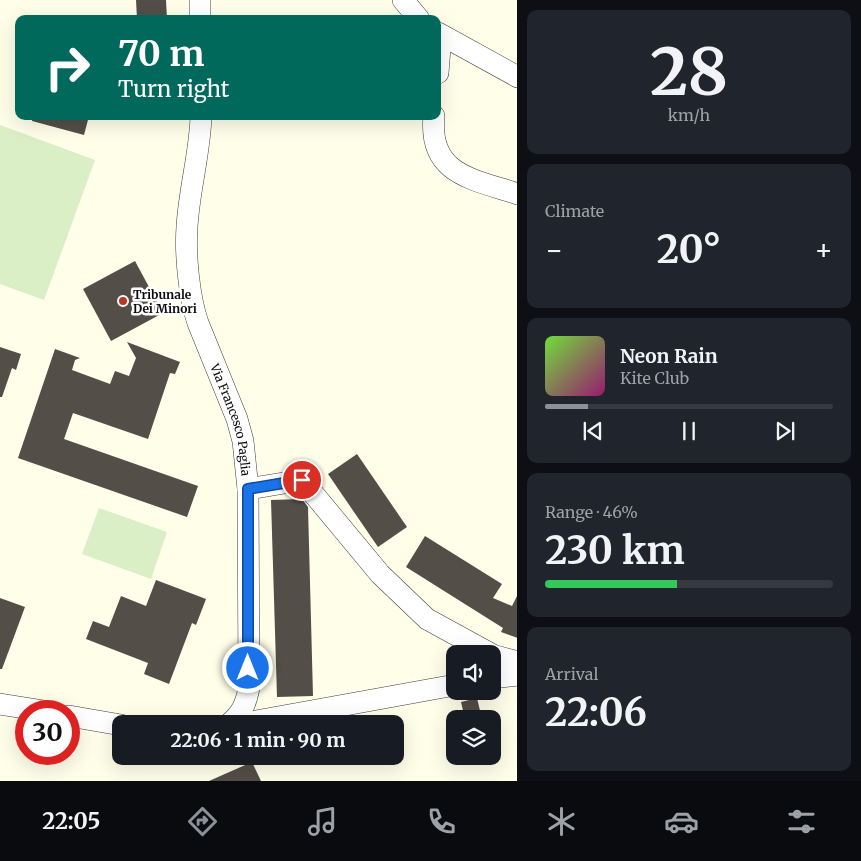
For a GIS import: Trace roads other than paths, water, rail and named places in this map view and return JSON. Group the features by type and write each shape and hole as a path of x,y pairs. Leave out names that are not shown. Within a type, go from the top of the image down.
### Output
{"street":[{"path":"200,0 200,15"},
{"path":"403,0 416,15"},
{"path":"441,35 517,76"},
{"name":"Via Francesco Paglia","path":"200,120 187,228 193,309 237,418 243,441 248,489 249,688 246,701 237,715"},
{"path":"434,120 432,132 436,147 450,169 464,176 517,194"},
{"path":"248,489 302,480 380,574 427,619 475,645"},
{"path":"501,657 517,662"},
{"path":"501,677 517,675"},
{"path":"290,715 446,687"},
{"path":"0,704 15,706"},
{"path":"80,718 112,723"}],"place":[{"name":"Tribunale Dei Minori","path":"123,301"}]}
